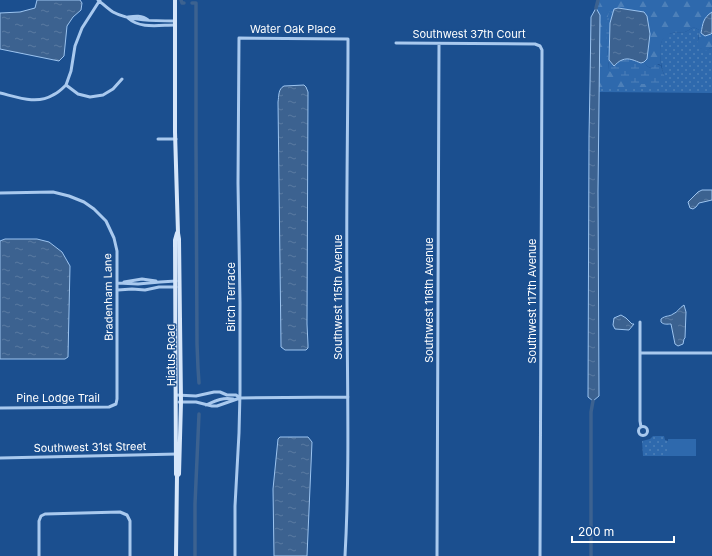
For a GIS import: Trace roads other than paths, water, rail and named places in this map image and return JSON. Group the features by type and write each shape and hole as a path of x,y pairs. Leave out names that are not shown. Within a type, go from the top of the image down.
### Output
{"street":[{"path":"0,93 28,100 40,100 53,96 66,86 71,71 75,46 82,28 99,0 113,12 126,17 175,23"},
{"name":"Hiatus Road","path":"175,0 176,139 178,233 180,240 178,281 178,395 181,402 178,454"},
{"path":"126,17 139,25 150,26 175,23"},
{"name":"Water Oak Place","path":"239,38 348,39"},
{"name":"Birch Terrace","path":"235,556 235,506 240,398 238,183 239,38"},
{"name":"Southwest 115th Avenue","path":"345,556 347,521 348,397 346,243 348,39"},
{"name":"Southwest 37th Court","path":"396,43 535,44 540,46"},
{"name":"Southwest 116th Avenue","path":"437,556 439,44"},
{"name":"Southwest 117th Avenue","path":"540,46 542,50 542,58 540,556"},
{"path":"66,86 78,94 90,97 103,95 113,89 122,79"},
{"path":"158,139 176,139"},
{"name":"Bradenham Lane","path":"0,193 53,192 69,196 94,208 106,221 118,251 118,399 116,404"},
{"path":"118,283 142,279 150,279 160,282"},
{"path":"139,280 140,290"},
{"path":"118,283 140,284 178,281"},
{"path":"118,290 145,290 159,287 178,287"},
{"path":"640,322 641,427"},
{"path":"640,353 712,353"},
{"path":"178,395 196,396 220,392 236,395 240,398"},
{"path":"220,392 222,399"},
{"name":"Hiatus Road","path":"176,556 177,476 179,474 175,402 178,395"},
{"path":"175,402 196,402 217,406 240,398 348,397"},
{"path":"206,405 222,399 235,399"},
{"name":"Pine Lodge Trail","path":"0,408 109,407 116,404"},
{"name":"Southwest 31st Street","path":"0,458 178,454"},
{"path":"39,556 39,521 41,516 45,514 120,512 127,515 130,521 130,556"}],"water":[{"path":"37,0 80,0 82,3 81,10 73,17 67,26 64,56 59,61 0,49 0,13 20,12 35,8"},
{"path":"596,8 600,15 598,191 599,396 593,401 588,397 589,136 591,17"},
{"path":"618,8 644,12 647,16 650,34 647,59 644,62 641,63 625,59 614,66 609,60 610,23 614,9"},
{"path":"712,12 712,33 705,36 701,33 703,24 707,16"},
{"path":"304,85 308,92 308,348 306,350 285,350 281,347 278,102 282,87"},
{"path":"702,190 712,190 712,200 699,203 693,209 690,208 688,202"},
{"path":"5,239 37,239 49,242 62,252 70,266 68,357 65,359 0,359 0,241"},
{"path":"684,305 686,312 685,338 683,344 678,346 675,344 671,324 663,324 661,319 675,313"},
{"path":"621,315 634,324 629,330 615,329 613,325 614,318"},
{"path":"280,437 308,437 312,442 307,556 274,556 273,489 278,439"}],"waterway":[{"path":"181,0 182,3 184,3"},
{"path":"596,8 598,0"},
{"path":"192,3 196,3 197,344 199,383"},
{"path":"591,556 591,412 593,401"},
{"path":"195,556 195,504 199,414"}]}
